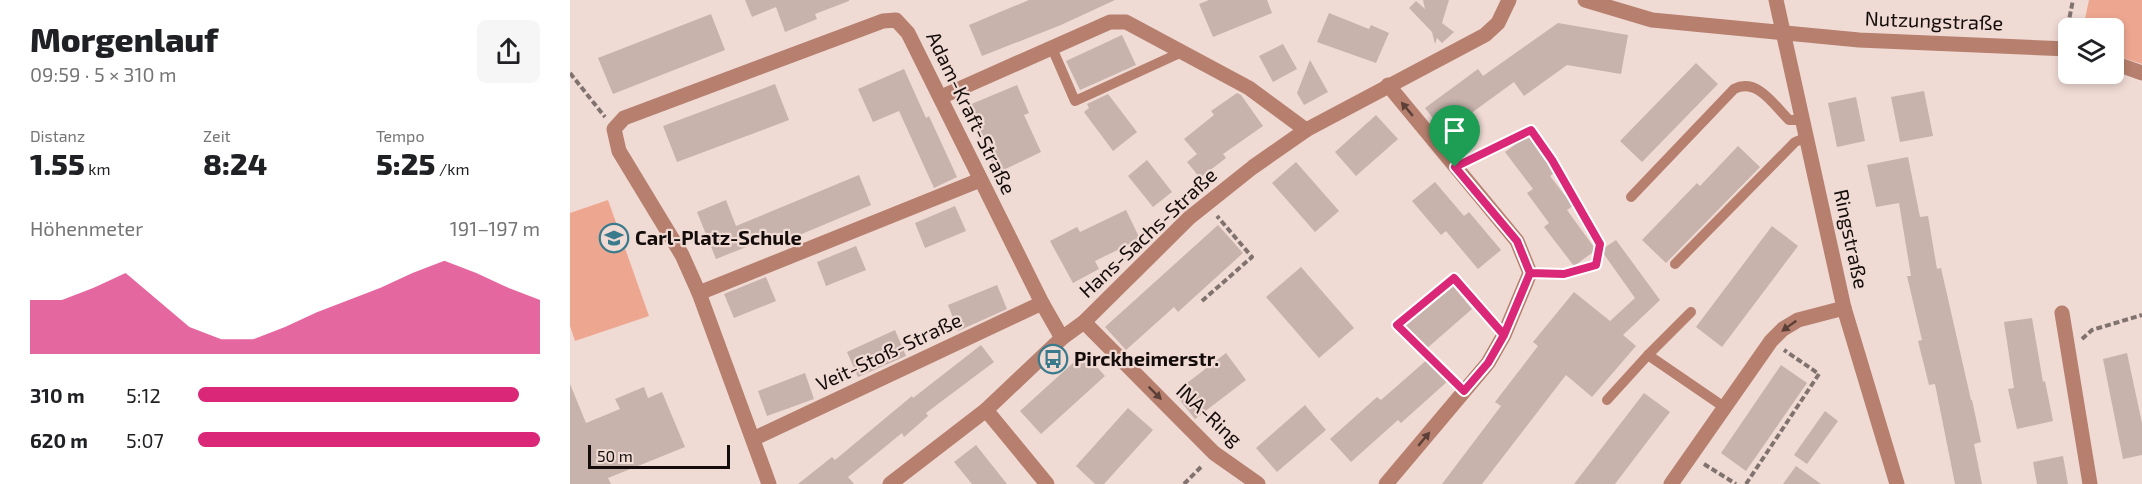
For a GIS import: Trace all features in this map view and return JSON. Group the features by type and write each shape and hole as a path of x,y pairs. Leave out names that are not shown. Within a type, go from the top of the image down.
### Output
{"street":[{"name":"Hans-Sachs-Straße","path":"890,484 986,410 1062,338 1084,322 1189,218 1253,167 1306,130 1485,35 1498,23 1509,0"},
{"name":"Nutzungstraße","path":"1585,0 1652,20 1860,40 2058,48"},
{"name":"Ringstraße","path":"1776,0 1844,308 1897,484"},
{"name":"Adam-Kraft-Straße","path":"614,129 624,118 883,21 896,20 908,33 1042,303 1062,338"},
{"path":"941,97 1110,22 1126,22 1248,88 1306,130"},
{"path":"2124,67 2142,73"},
{"path":"1386,484 1488,363 1504,335 1530,273 1517,241 1388,85"},
{"path":"614,129 619,151 682,255 699,293 769,484"},
{"path":"699,293 980,180"},
{"name":"Veit-Stoß-Straße","path":"753,439 1042,303"},
{"path":"1671,484 1771,341 1783,329 1798,320 1844,308"},
{"path":"2062,313 2090,484"},
{"name":"INA-Ring","path":"1084,322 1214,453 1258,484"},
{"path":"986,410 1047,484"}],"lane":[{"path":"1052,48 1075,101 1182,52"},
{"path":"1631,197 1734,89 1751,86 1760,90 1789,120 1804,120"},
{"path":"1676,264 1795,142 1807,137"},
{"path":"1607,400 1648,354 1691,312"},
{"path":"1648,354 1724,407"}],"path":[{"path":"2070,18 2073,0"},
{"path":"570,73 614,129"},
{"path":"1455,167 1531,130 1552,160 1600,244 1596,265 1564,274 1530,273"},
{"path":"1202,301 1252,257 1207,204"},
{"path":"1464,391 1397,325 1454,278 1504,335"},
{"path":"2068,350 2092,330 2142,315"},
{"path":"1746,484 1819,374 1771,341"},
{"path":"1184,484 1214,453"},
{"path":"1691,455 1736,484"}],"shaded area":[{"path":"2089,0 2142,0 2142,64 2124,58 2124,18 2085,18"},
{"path":"608,200 649,316 575,341 570,326 570,213"}],"building":[{"path":"745,0 849,1 815,14 817,19 785,32 776,7 752,17"},
{"path":"1029,0 1115,0 1061,25 982,56 969,25"},
{"path":"1209,0 1267,0 1272,13 1213,37 1199,4"},
{"path":"1423,0 1449,0 1442,23 1454,32 1442,43 1437,38 1435,44 1432,32 1409,8 1416,1 1425,9"},
{"path":"1329,13 1369,29 1371,25 1389,33 1376,63 1317,42"},
{"path":"711,14 725,50 613,94 598,58"},
{"path":"1558,23 1628,35 1621,74 1567,65 1524,96 1514,82 1444,133 1425,108 1478,69 1483,76"},
{"path":"1122,35 1136,65 1080,90 1066,61"},
{"path":"1283,44 1297,69 1273,82 1259,56"},
{"path":"1310,60 1328,92 1304,105 1297,93"},
{"path":"1696,63 1718,84 1642,162 1620,141"},
{"path":"904,69 926,118 929,116 957,177 934,188 899,111 873,122 858,89"},
{"path":"775,84 789,120 677,162 663,126"},
{"path":"1017,85 1029,113 1024,115 1041,152 997,173 969,105"},
{"path":"1924,91 1933,136 1900,142 1891,97"},
{"path":"1237,93 1241,95 1263,126 1223,154 1226,158 1200,178 1187,162 1197,154 1184,139 1214,115 1211,111"},
{"path":"1108,94 1137,132 1113,151 1084,112 1089,108 1087,104"},
{"path":"1856,97 1865,141 1837,147 1828,103"},
{"path":"1376,115 1398,139 1356,176 1335,152"},
{"path":"1528,135 1556,172 1550,176 1573,206 1567,210 1596,250 1574,266 1544,227 1549,223 1527,193 1533,189 1505,152"},
{"path":"1738,146 1760,167 1666,263 1642,240 1697,183 1700,186"},
{"path":"1908,157 1920,217 1928,216 1937,269 1941,268 1972,400 1981,442 1974,444 1982,484 1955,484 1935,384 1929,385 1918,341 1922,340 1907,276 1911,276 1899,203 1876,207 1867,165"},
{"path":"1147,160 1172,192 1153,207 1128,176"},
{"path":"1296,162 1339,211 1315,232 1272,183"},
{"path":"859,175 871,205 773,246 769,238 716,259 697,212 726,200 736,226"},
{"path":"1435,182 1464,216 1469,212 1501,250 1478,269 1446,231 1441,235 1412,201"},
{"path":"955,206 966,231 925,248 915,223"},
{"path":"1126,210 1140,239 1095,261 1099,269 1073,283 1050,241 1077,227 1080,232"},
{"path":"1218,225 1243,253 1178,312 1174,307 1126,350 1105,327"},
{"path":"1772,226 1798,246 1722,347 1696,327"},
{"path":"1616,240 1660,300 1623,335 1636,346 1592,397 1566,375 1482,484 1442,484 1501,406 1495,402 1538,346 1533,342 1574,292 1610,321 1635,298 1601,250"},
{"path":"856,246 866,270 826,286 817,262"},
{"path":"1301,267 1354,328 1319,358 1266,297"},
{"path":"766,277 776,301 734,318 724,294"},
{"path":"997,285 1007,309 958,331 948,305"},
{"path":"1452,285 1472,309 1425,350 1404,326"},
{"path":"2032,318 2043,382 2045,381 2053,421 2017,429 2008,389 2014,388 2004,322"},
{"path":"895,330 906,356 858,377 847,352"},
{"path":"981,345 994,362 926,413 928,416 904,437 902,433 848,477 854,484 798,484 832,457 835,460 912,396 913,398"},
{"path":"1084,353 1105,376 1041,434 1020,411"},
{"path":"1226,353 1246,380 1195,419 1174,393"},
{"path":"2127,353 2142,423 2142,455 2123,459 2103,359"},
{"path":"1429,358 1449,380 1401,423 1398,420 1351,462 1330,439 1377,397 1381,400"},
{"path":"1781,365 1807,383 1746,471 1721,453"},
{"path":"805,373 814,399 767,416 758,391"},
{"path":"570,384 586,423 620,409 615,399 644,387 648,398 662,392 685,447 608,478 611,484 570,484"},
{"path":"1644,393 1670,412 1615,484 1574,484"},
{"path":"1305,405 1326,430 1277,472 1256,448"},
{"path":"1128,408 1153,430 1104,484 1095,484 1076,466"},
{"path":"1825,411 1838,421 1807,464 1794,455"},
{"path":"976,445 1007,484 972,484 954,462"},
{"path":"2063,456 2068,484 2037,484 2033,462"},
{"path":"1796,466 1821,484 1783,484"}],"place":[{"name":"Carl-Platz-Schule","path":"614,238"},
{"name":"Pirckheimerstr.","path":"1053,359"}],"route":[{"path":"1455,167 1517,241 1530,273 1504,335 1454,278 1397,325 1464,391 1488,363 1504,335 1530,273 1564,274 1596,265 1600,244 1552,160 1531,130 1455,167"}]}
